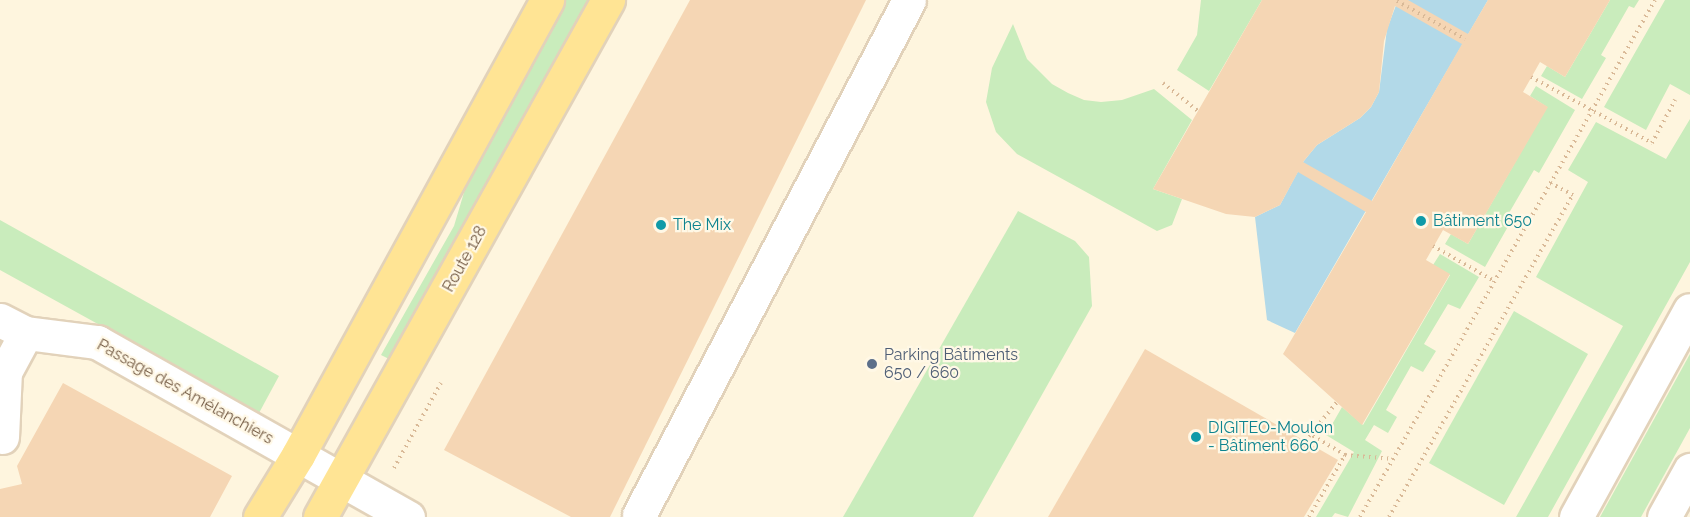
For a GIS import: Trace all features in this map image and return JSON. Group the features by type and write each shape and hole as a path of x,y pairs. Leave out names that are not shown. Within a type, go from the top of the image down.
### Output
{"main road":[{"path":"260,517 298,455 547,0"},
{"name":"Route 128","path":"320,517 608,0"}],"street":[{"path":"639,515 909,0"},
{"path":"1575,517 1690,310"},
{"name":"Passage des Amélanchiers","path":"13,327 97,342 408,517"},
{"path":"2,437 5,372 13,327"},
{"path":"1664,517 1690,470"}],"path":[{"path":"1360,517 1655,0"},
{"path":"1397,1 1466,39"},
{"path":"1531,77 1653,143 1675,100"},
{"path":"1163,83 1198,111"},
{"path":"1389,517 1573,195 1550,183"},
{"path":"1433,246 1494,281"},
{"path":"1305,441 1337,402"},
{"path":"1310,434 1345,455 1393,459"},
{"path":"1310,517 1345,455"}],"green space":[{"path":"558,0 593,0 393,361 381,355 454,226 479,142"},
{"path":"1201,0 1262,0 1209,91 1177,70 1197,35"},
{"path":"1610,0 1639,0 1634,8 1629,6 1601,55 1606,58 1582,99 1541,76 1547,66 1565,77"},
{"path":"1665,0 1690,0 1690,95 1670,84 1646,130 1604,107"},
{"path":"1013,24 1027,59 1052,84 1068,93 1084,100 1101,102 1122,100 1154,89 1192,120 1153,189 1182,199 1172,225 1157,231 1017,154 996,132 986,102 992,68"},
{"path":"1536,86 1575,110 1539,173 1534,170 1509,213 1514,216 1485,267 1445,244 1451,234 1468,244 1547,107 1530,96"},
{"path":"1690,119 1690,262 1548,517 1516,517 1623,326 1536,277 1588,182 1568,170 1596,122 1666,159"},
{"path":"1018,211 1075,241 1089,257 1092,306 973,517 843,517"},
{"path":"0,220 279,376 259,413 0,270"},
{"path":"1440,254 1479,277 1460,309 1448,304 1424,344 1436,351 1423,372 1411,366 1386,410 1397,417 1388,433 1374,425 1365,440 1382,451 1348,517 1335,513 1332,517 1316,517 1354,452 1326,435 1342,407 1363,425 1450,275 1433,265"},
{"path":"1514,311 1588,354 1504,505 1429,463"},
{"path":"1690,354 1690,428 1641,517 1600,517"}],"water":[{"path":"1398,0 1488,0 1295,333 1267,320 1255,217 1280,205 1303,162 1317,145 1360,118 1371,107 1379,92 1387,29"}],"building":[{"name":"The Mix","path":"690,0 866,0 610,517 571,517 444,450"},
{"path":"1262,0 1408,0 1468,34 1488,0 1610,0 1565,77 1540,62 1523,92 1548,107 1468,244 1443,230 1426,260 1450,274 1362,425 1283,354 1366,212 1298,172 1280,205 1255,217 1226,214 1153,189","holes":["1395,6 1462,44 1372,201 1303,162 1317,145 1360,118 1371,107 1379,92 1384,41"]},
{"name":"DIGITEO-Moulon - Bâtiment 660","path":"1145,349 1338,460 1304,517 1048,517"},
{"path":"63,383 232,476 210,517 0,517 0,489 22,484 17,466"}],"place":[{"name":"Bâtiment 650","path":"1421,221"},
{"name":"The Mix","path":"661,225"},
{"name":"Parking Bâtiments 650 / 660","path":"872,364"},
{"name":"DIGITEO-Moulon - Bâtiment 660","path":"1196,437"}]}
